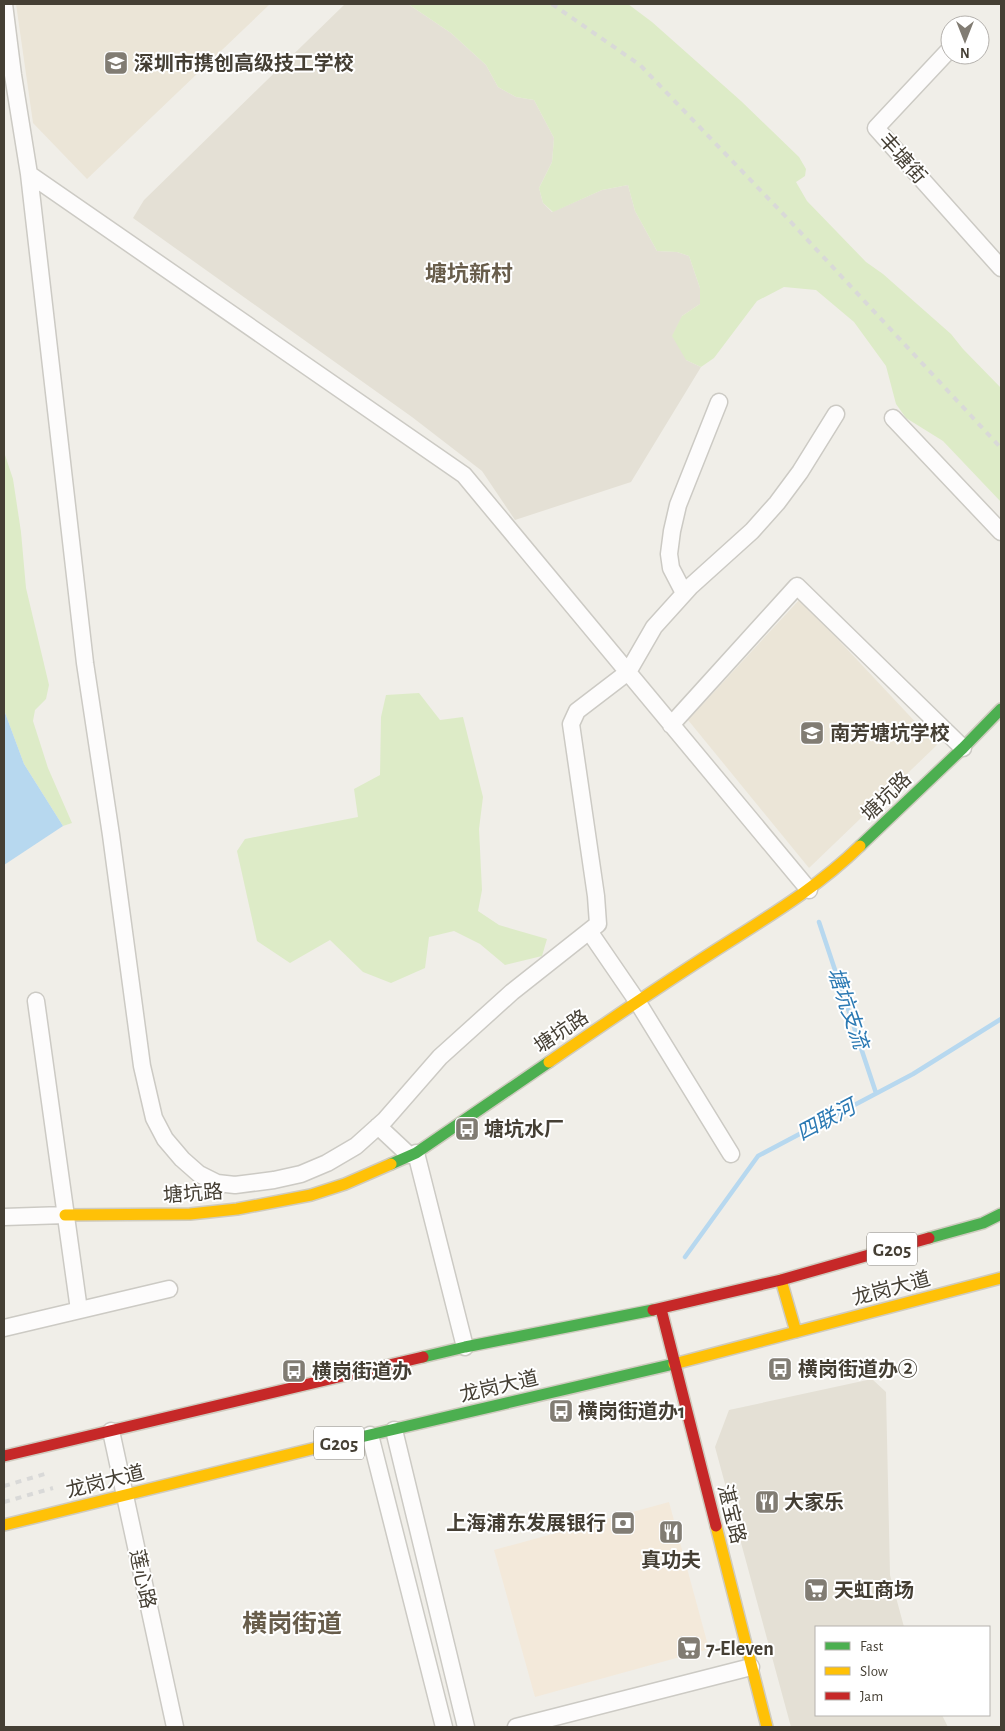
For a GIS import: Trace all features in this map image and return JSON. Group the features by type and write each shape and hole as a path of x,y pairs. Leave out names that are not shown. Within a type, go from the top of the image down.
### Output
{"main road":[{"name":"塘坑路","path":"65,1215 190,1214 237,1209 311,1195 345,1184 412,1154 637,1001 809,890 843,863 1001,709"},
{"name":"龙岗大道","path":"4,1456 464,1347 661,1309 781,1280 983,1223 1001,1214"},
{"name":"龙岗大道","path":"4,1525 370,1435 675,1364 1001,1278"},
{"path":"781,1280 796,1332"},
{"name":"湛宝路","path":"661,1309 767,1727"}],"street":[{"path":"4,4 13,76 29,174 84,662 111,835 142,1066 154,1118 165,1139 182,1159 199,1174 217,1183 235,1185 301,1174 327,1163 356,1146 378,1126 440,1057 512,992 598,924 596,896 570,724 577,711 628,672 654,626 684,593 752,531 777,504 800,472 836,414"},
{"name":"丰塘街","path":"940,60 876,128 1001,268"},
{"path":"29,174 464,475 809,890"},
{"path":"684,593 671,568 669,554 672,531 678,505 719,402"},
{"path":"893,418 1001,532"},
{"path":"671,724 797,586 962,748"},
{"path":"589,931 637,1001 731,1154"},
{"path":"36,1001 79,1310"},
{"path":"378,1126 412,1154 464,1347"},
{"path":"4,1217 65,1215"},
{"path":"4,1328 169,1289"},
{"path":"394,1430 466,1727"},
{"name":"莲心路","path":"111,1431 175,1727"},
{"path":"370,1435 444,1727"},
{"path":"516,1727 751,1667"}],"shaded area":[{"name":"深圳市携创高级技工学校","path":"16,4 270,4 87,179 33,123"},
{"name":"塘坑新村","path":"345,4 408,4 451,33 486,65 498,87 516,97 534,100 554,138 552,162 539,188 543,203 552,212 602,190 628,185 635,211 657,251 677,252 689,256 700,288 700,304 682,316 686,360 701,367 631,482 515,520 482,471 412,417 133,218 144,200"},
{"name":"南芳塘坑学校","path":"800,599 937,745 809,868 688,720"},
{"path":"872,1379 886,1392 890,1575 904,1626 815,1626 815,1716 942,1716 948,1727 791,1727 715,1447 729,1410"},
{"path":"669,1502 709,1649 535,1697 494,1550"}],"green space":[{"path":"408,4 628,4 652,22 741,101 799,157 806,169 805,176 796,182 807,201 866,262 883,274 951,334 1001,388 1001,502 943,441 906,418 896,404 886,366 854,322 816,290 784,287 757,301 714,358 701,367 686,360 672,336 682,316 700,304 700,288 689,256 677,252 657,251 635,211 628,185 602,190 553,212 543,203 539,188 552,162 554,138 534,100 516,97 498,87 486,65 451,33"},
{"path":"4,452 13,479 21,532 26,588 49,685 46,699 35,710 33,721 48,768 72,823 63,826 24,764 4,710"},
{"path":"419,693 440,720 463,717 483,797 479,829 482,890 478,911 499,925 547,939 542,956 505,965 480,944 454,931 429,937 425,968 391,983 363,972 330,940 290,963 257,941 237,851 245,839 358,817 354,789 380,775 381,717 386,695"}],"water":[{"path":"4,710 24,764 63,826 4,865"}],"waterway":[{"name":"塘坑支流","path":"819,922 876,1093"},
{"name":"四联河","path":"685,1257 758,1156 913,1074 1001,1019"}],"railway":[{"path":"552,4 640,65 789,220 1001,448"},
{"path":"4,1486 48,1473"},
{"path":"4,1502 53,1488"}],"traffic: fast":[{"path":"860,846 1001,709"},
{"path":"391,1164 416,1153 549,1062"},
{"path":"929,1238 983,1223 1001,1214"},
{"path":"423,1357 653,1310"},
{"path":"348,1440 674,1364"}],"traffic: slow":[{"path":"549,1062 653,991 791,902 844,861 860,846"},
{"path":"65,1215 190,1214 237,1209 311,1195 345,1184 391,1164"},
{"path":"674,1364 1001,1278"},
{"path":"781,1280 796,1332"},
{"path":"4,1525 348,1440"},
{"path":"716,1526 767,1727"}],"traffic: jam":[{"path":"653,1310 781,1280 929,1238"},
{"path":"661,1309 716,1526"},
{"path":"4,1456 423,1357"}],"place":[{"name":"深圳市携创高级技工学校","path":"116,63"},
{"name":"南芳塘坑学校","path":"812,733"},
{"name":"塘坑水厂","path":"467,1129"},
{"name":"横岗街道办②","path":"780,1369"},
{"name":"横岗街道办","path":"294,1371"},
{"name":"横岗街道办1","path":"561,1411"},
{"name":"大家乐","path":"767,1502"},
{"name":"上海浦东发展银行","path":"623,1523"},
{"name":"真功夫","path":"671,1532"},
{"name":"天虹商场","path":"816,1590"},
{"name":"7-Eleven","path":"689,1648"}],"district":[{"name":"塘坑新村","path":"469,273"},
{"name":"横岗街道","path":"292,1623"}]}
